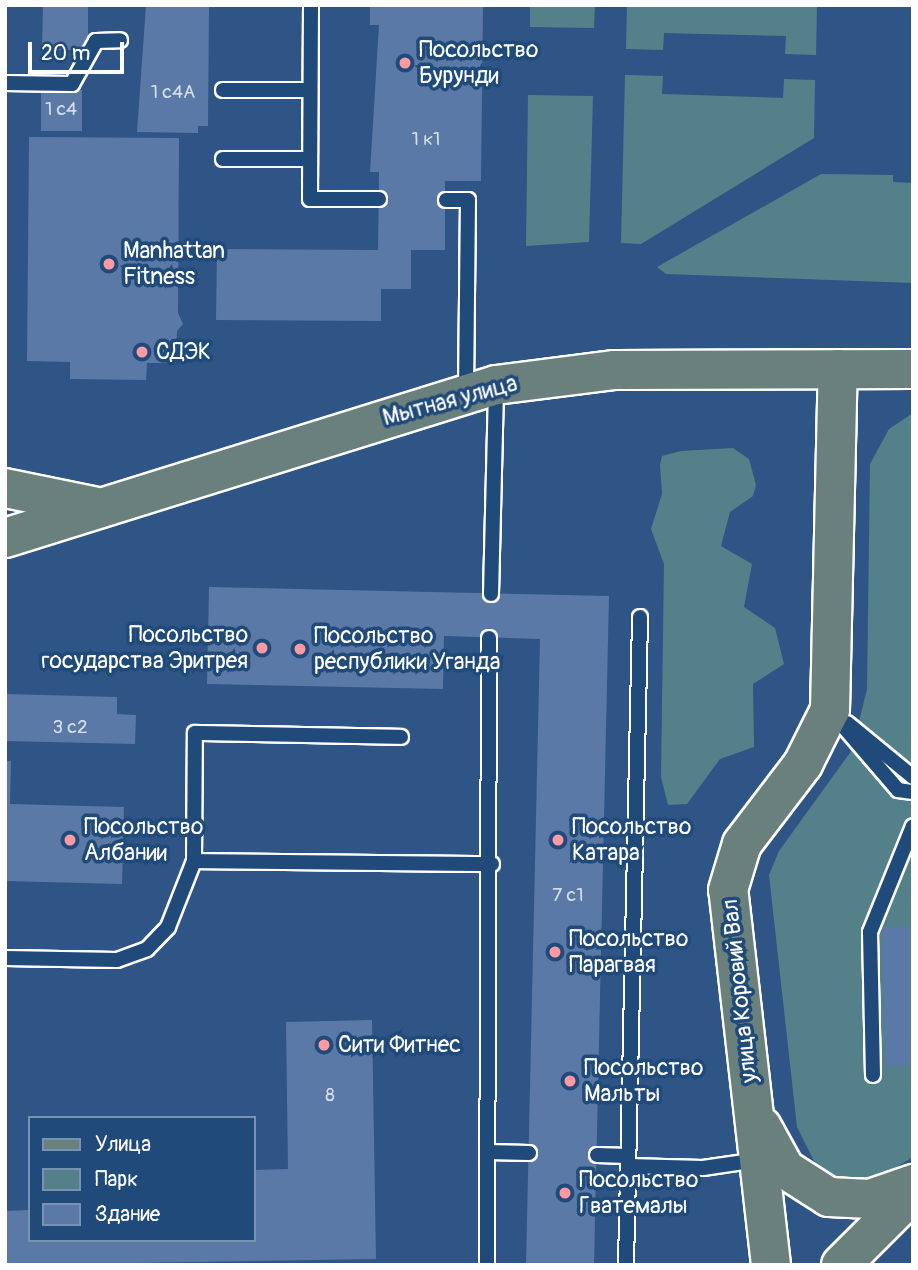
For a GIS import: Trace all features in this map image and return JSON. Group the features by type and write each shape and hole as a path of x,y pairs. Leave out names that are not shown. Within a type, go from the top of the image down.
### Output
{"main road":[{"name":"улица Коровий Вал","path":"771,1265 728,890 742,844 803,764 830,710 838,369"},
{"name":"Мытная улица","path":"5,538 481,389 615,370 913,369"},
{"path":"5,488 99,507"},
{"path":"752,1099 774,1152 804,1186 846,1201 913,1184"},
{"path":"841,1265 913,1193"}],"lane":[{"path":"311,5 310,199 379,199"},
{"path":"5,83 72,84 96,41 120,40"},
{"path":"223,90 310,90"},
{"path":"223,159 310,159"},
{"path":"446,200 468,200 491,594"},
{"path":"626,1265 640,617"},
{"path":"487,1265 492,864 489,638"},
{"path":"830,710 913,777"},
{"path":"830,710 898,790 913,792"},
{"path":"5,958 117,960 147,948 168,927 194,862 195,733 401,737"},
{"path":"873,1075 870,932 913,826"},
{"path":"194,862 492,864"},
{"path":"488,1153 529,1153"},
{"path":"597,1155 628,1161 703,1168 759,1160"}],"green space":[{"path":"530,5 595,5 594,28 530,27"},
{"path":"627,5 817,5 816,55 785,54 786,36 664,33 663,50 626,49"},
{"path":"625,75 663,76 662,94 783,98 784,79 815,80 814,138 641,244 621,243"},
{"path":"528,95 593,96 589,242 526,246"},
{"path":"821,174 893,175 893,182 913,183 913,283 666,274 657,267"},
{"path":"913,413 913,1157 881,1176 846,1184 820,1173 797,1127 769,875 779,851 852,750 867,689 870,464 889,429"},
{"path":"733,448 749,459 756,485 753,496 730,512 721,546 752,564 744,607 775,628 784,664 753,684 754,747 720,759 687,804 668,805 661,777 664,564 651,529 662,494 660,465 662,456 681,451"}],"building":[{"path":"43,5 88,5 88,50 42,50"},
{"path":"146,5 209,5 208,126 198,126 198,133 137,132"},
{"path":"370,5 483,5 481,181 445,181 445,250 411,250 411,289 381,289 381,321 216,320 217,249 378,250 379,172 370,172 379,25 370,25"},
{"path":"41,89 82,90 82,131 41,131"},
{"path":"29,137 179,138 178,313 183,324 177,331 176,363 147,363 146,380 70,379 70,362 27,361"},
{"path":"209,587 609,596 594,1265 526,1265 540,639 444,636 443,689 207,684"},
{"path":"5,694 117,697 117,714 136,715 135,744 5,741"},
{"path":"5,761 11,761 10,804 124,807 122,884 5,881"},
{"path":"913,926 913,1065 886,1066 882,927"},
{"path":"372,1020 376,1259 5,1265 5,1211 28,1210 28,1242 256,1242 256,1170 288,1169 286,1022"}],"place":[{"name":"Посольство Бурунди","path":"405,63"},
{"name":"Manhattan Fitness","path":"109,264"},
{"name":"СДЭК","path":"142,352"},
{"name":"Посольство государства Эритрея","path":"262,648"},
{"name":"Посольство республики Уганда","path":"300,649"},
{"name":"Посольство Албании","path":"70,840"},
{"name":"Посольство Катара","path":"558,840"},
{"name":"Посольство Парагвая","path":"555,952"},
{"name":"Сити Фитнес","path":"324,1045"},
{"name":"Посольство Мальты","path":"570,1081"},
{"name":"Посольство Гватемалы","path":"565,1193"}]}
